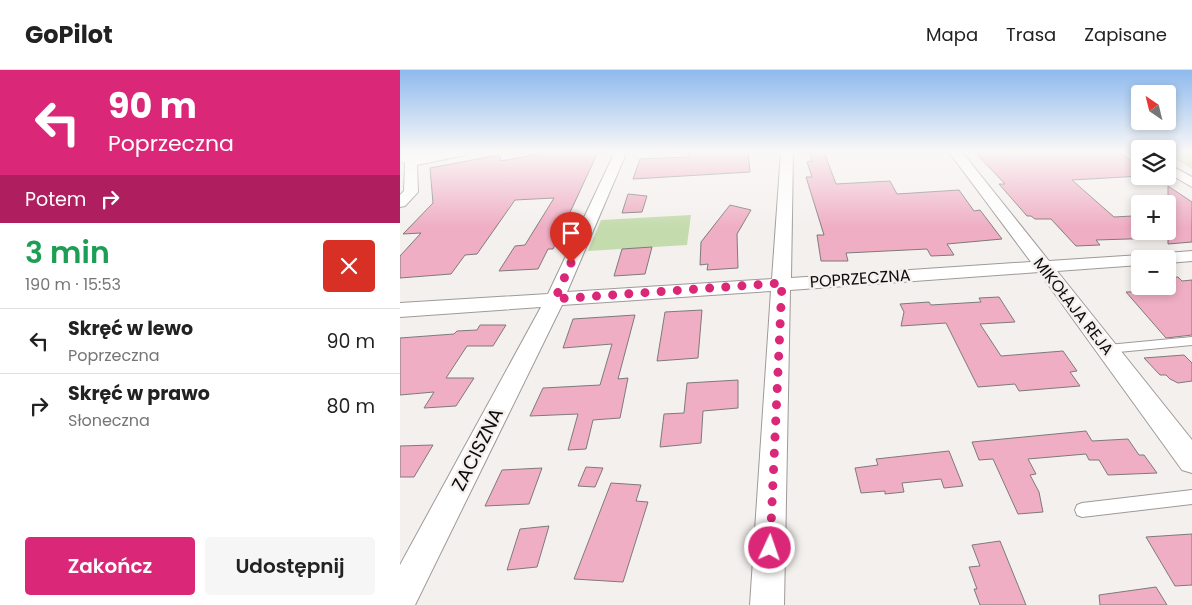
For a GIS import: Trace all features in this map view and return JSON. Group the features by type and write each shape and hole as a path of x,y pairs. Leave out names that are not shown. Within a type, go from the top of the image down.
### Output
{"street":[{"path":"400,203 411,192 408,177"},
{"name":"ZACISZNA","path":"400,599 555,299 610,177"},
{"path":"767,605 786,177"},
{"name":"MIKOŁAJA REJA","path":"974,177 1108,348 1192,462"},
{"path":"1176,257 1192,256"},
{"name":"POPRZECZNA","path":"400,310 1131,261"}],"lane":[{"path":"1108,348 1192,342"},
{"path":"1082,510 1192,497"}],"green space":[{"path":"691,215 687,245 588,251 601,220"}],"building":[{"path":"431,177 586,177 553,249 548,249 538,269 499,271 515,246 525,245 554,198 515,200 477,254 465,255 451,274 400,278 400,256 421,233 403,234 433,203"},
{"path":"634,177 667,177 633,179"},
{"path":"806,177 833,177 836,184 890,181 897,194 959,190 974,211 980,210 1002,239 947,244 954,255 931,256 927,249 846,253 848,261 821,261 817,235 824,235"},
{"path":"998,177 1124,177 1072,180 1114,217 1131,216 1131,239 1096,240 1100,245 1076,246 1051,219 1035,219 1027,216 999,184 1005,184"},
{"path":"1168,186 1192,202 1192,242 1168,244 1168,240 1176,240 1176,195 1168,195"},
{"path":"628,194 647,196 642,212 622,213"},
{"path":"730,205 751,210 737,234 738,268 707,270 708,264 700,265 701,242"},
{"path":"652,247 645,274 614,276 622,249"},
{"path":"1176,277 1182,281 1192,280 1192,335 1166,338 1126,292 1131,292 1131,295 1176,295"},
{"path":"999,297 1015,322 980,324 1001,356 1063,351 1077,371 1070,372 1080,386 1019,391 1015,384 978,387 946,323 901,326 904,312 900,304 929,302 931,305 981,302 979,298"},
{"path":"702,310 698,358 657,361 665,312"},
{"path":"635,315 618,379 628,378 620,418 593,420 586,449 568,450 578,414 530,416 543,388 600,385 612,344 563,348 573,319"},
{"path":"480,325 506,325 493,346 467,346 446,378 474,378 456,406 424,408 434,392 400,395 400,338 454,334 457,331 477,330"},
{"path":"1184,355 1192,363 1192,381 1178,383 1166,375 1160,375 1144,358"},
{"path":"738,380 738,408 703,411 701,443 660,447 664,414 684,413 687,383"},
{"path":"1086,431 1092,441 1128,439 1139,455 1144,455 1157,473 1108,475 1099,460 1089,460 1086,454 1028,459 1036,474 1030,475 1039,492 1043,512 1018,514 993,459 979,460 972,442"},
{"path":"433,445 414,477 400,477 400,446"},
{"path":"949,451 963,486 944,488 941,479 902,483 904,492 885,494 885,491 861,493 855,468 878,465 876,459"},
{"path":"586,467 603,468 595,487 578,486"},
{"path":"542,468 529,504 485,506 502,470"},
{"path":"611,483 641,485 636,501 648,502 623,582 574,579"},
{"path":"549,526 537,567 507,570 520,529"},
{"path":"1192,534 1192,585 1175,586 1146,537"},
{"path":"1000,541 1026,605 980,605 974,589 977,589 969,567 980,566 972,545"},
{"path":"1156,587 1167,605 1100,605 1099,595"}],"route":[{"path":"571,263 555,299 782,283 770,548"}]}
